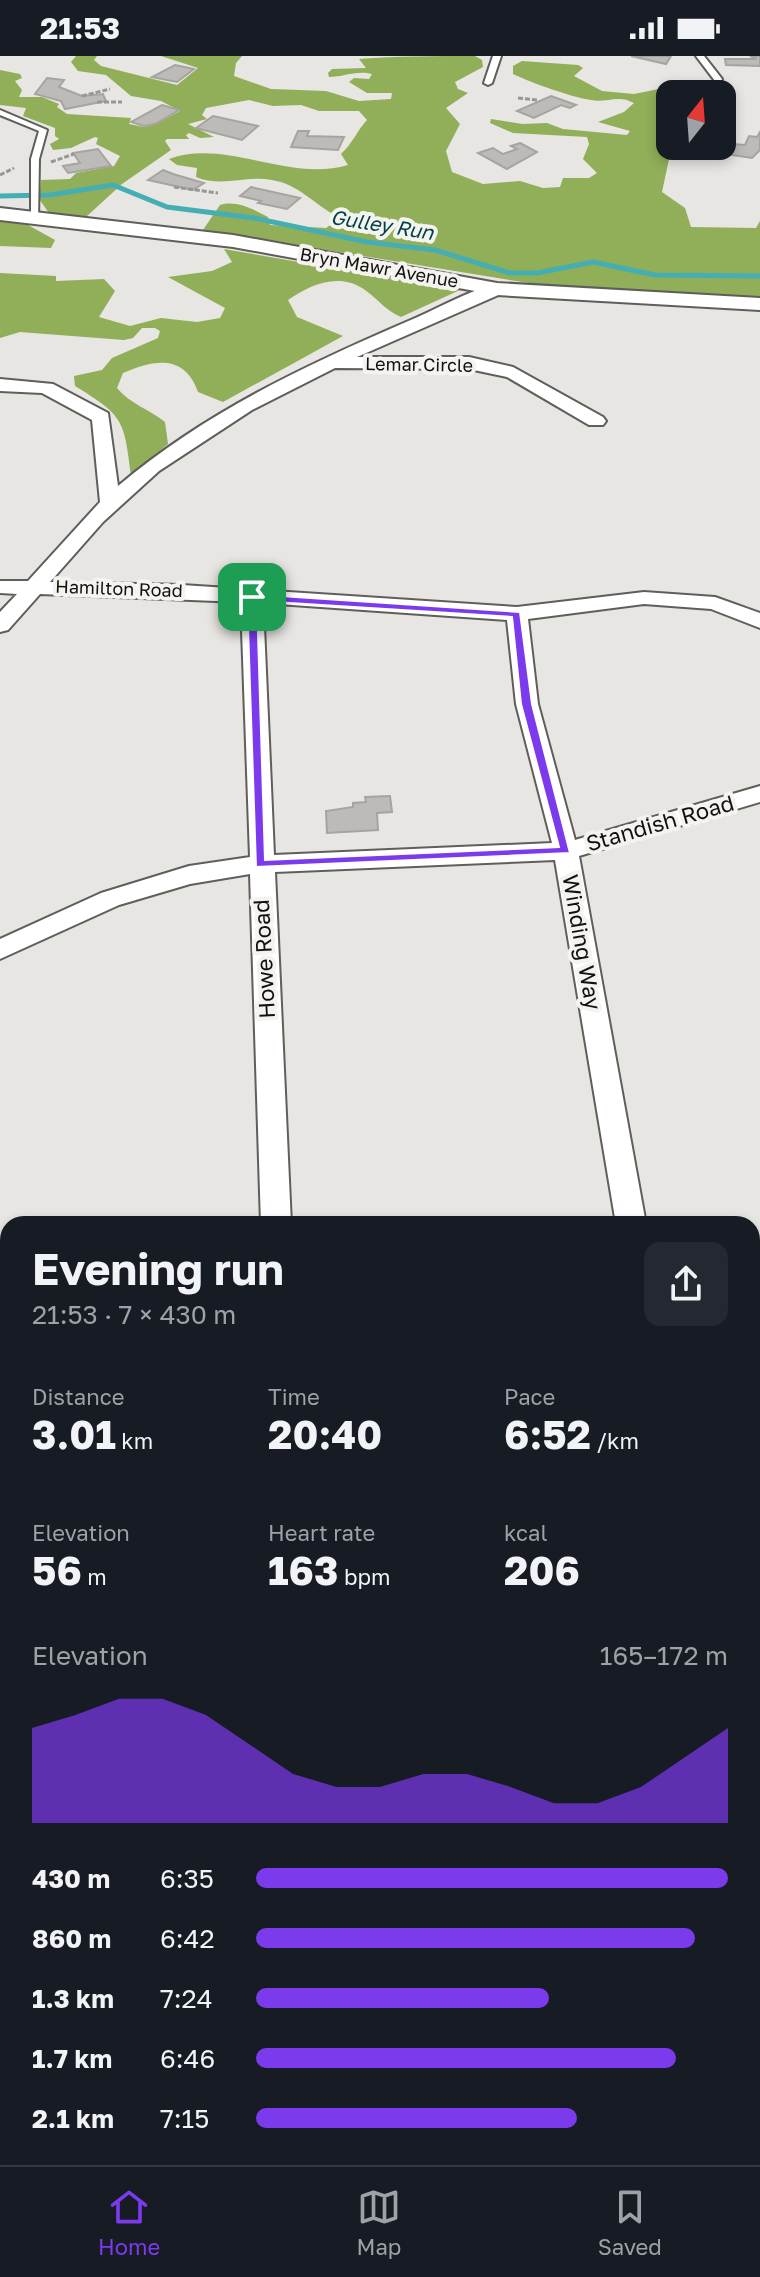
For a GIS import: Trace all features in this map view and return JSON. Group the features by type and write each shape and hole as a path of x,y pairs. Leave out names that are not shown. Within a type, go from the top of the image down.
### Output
{"street":[{"name":"Bryn Mawr Avenue","path":"0,214 35,204 497,289 760,304"},
{"path":"0,625 110,503 176,450 254,401 325,363 497,289"},
{"name":"Lemar Circle","path":"325,363 469,363 513,373 596,421"},
{"path":"0,385 46,388 101,417 110,503"},
{"name":"Hamilton Road","path":"0,587 182,591 517,614 644,598 715,603 760,621"},
{"name":"Howe Road","path":"252,597 276,1216"},
{"name":"Winding Way","path":"517,614 527,704 566,851 630,1216"},
{"name":"Standish Road","path":"0,950 110,899 189,875 260,864 566,851 760,794"}],"lane":[{"path":"488,83 497,56"},
{"path":"700,56 718,79"},
{"path":"0,112 43,130 35,159 35,204"}],"path":[{"path":"82,96 110,89"},
{"path":"518,98 537,100"},
{"path":"97,102 122,102"},
{"path":"47,170 53,160 74,154"},
{"path":"0,175 14,168"},
{"path":"174,187 218,193"}],"green space":[{"path":"76,56 97,56 94,60 101,66 177,85 198,68 161,56 242,56 236,63 234,76 271,89 326,91 359,101 391,99 392,93 367,93 349,82 354,78 369,79 372,74 329,77 332,69 366,68 359,59 475,56 482,60 483,67 455,82 458,89 468,93 446,108 460,124 446,151 452,172 483,184 520,181 543,188 560,187 563,178 589,178 597,173 583,159 589,144 587,137 513,133 490,123 491,119 523,124 547,123 563,129 627,135 630,131 598,122 624,112 634,103 623,99 597,101 563,93 513,74 513,66 522,61 578,65 583,68 574,76 602,91 634,94 656,90 656,160 669,160 662,192 685,208 691,227 756,228 760,221 760,297 541,285 203,230 220,205 226,204 238,204 256,211 268,217 270,225 326,228 335,222 333,214 297,189 281,182 262,179 206,180 196,177 197,168 177,165 169,159 191,154 213,154 303,169 348,165 341,154 367,120 359,111 319,111 301,105 273,106 249,100 206,108 202,115 207,119 188,124 214,137 200,138 189,133 186,135 189,139 167,139 165,141 171,150 122,184 86,217 49,213 39,199 41,180 70,179 76,173 114,166 120,156 96,144 98,138 95,137 71,148 53,150 50,144 59,139 55,136 55,128 23,116 26,108 0,105 0,70 20,74 22,78 15,81 22,90 19,97 42,97 59,104 57,107 67,114 131,118 129,124 144,127 180,111 161,101 131,96 106,75 78,71 71,62"},
{"path":"0,220 28,225 55,240 51,248 0,246"},
{"path":"224,249 460,290 401,317 365,290 346,282 326,282 306,289 288,300 297,317 343,336 223,402 198,392 185,371 167,363 146,365 123,373 117,388 165,422 168,444 131,475 119,421 103,405 75,386 74,376 102,370 112,358 158,338 160,331 142,328 133,338 124,340 20,332 0,338 0,273 56,276 56,281 104,279 115,291 99,317 130,326 161,318 197,322 220,318 225,308 168,277 212,271 232,262"}],"building":[{"path":"631,56 671,56 666,64"},
{"path":"750,56 760,56 760,66 726,65 725,59 757,59"},
{"path":"175,65 194,69 177,82 152,77"},
{"path":"47,78 64,80 59,87 82,96 103,94 106,101 65,109 61,101 35,94"},
{"path":"551,96 576,105 570,108 561,105 534,118 517,111"},
{"path":"162,105 179,110 155,124 144,126 131,122"},
{"path":"213,116 258,126 242,140 196,128"},
{"path":"298,131 309,131 307,136 344,137 338,150 291,147"},
{"path":"760,132 760,150 752,158 736,156 736,144 745,145 749,136 757,137"},
{"path":"520,143 537,152 507,169 478,153 493,148 503,154 517,149 511,146"},
{"path":"98,149 111,166 68,173 63,166 80,163 73,153"},
{"path":"163,170 204,183 193,190 148,180"},
{"path":"251,187 300,198 287,209 240,196"},
{"path":"390,796 392,812 377,813 378,830 327,833 326,811 353,807 353,803 366,802 365,797"}],"waterway":[{"name":"Gulley Run","path":"0,196 50,195 113,185 167,207 254,218 367,242 435,250 510,273 537,273 593,262 655,275 760,276"}],"route":[{"path":"252,597 517,614 527,704 566,851 260,864 252,597"}]}
